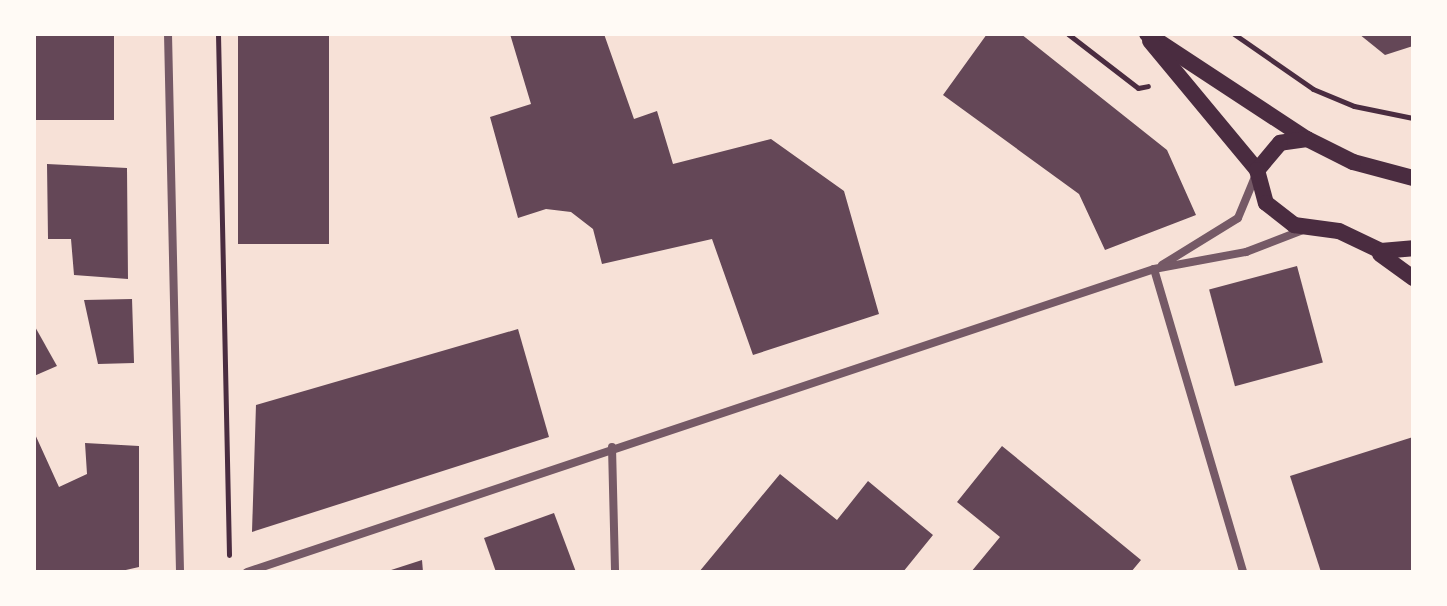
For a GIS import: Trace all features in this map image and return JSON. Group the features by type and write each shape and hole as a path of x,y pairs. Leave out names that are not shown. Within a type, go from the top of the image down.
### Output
{"main road":[{"path":"1145,34 1307,139 1353,162 1413,178"},
{"path":"1145,34 1257,170 1259,188 1278,216 1311,228 1339,231 1394,254 1413,248"},
{"path":"1257,170 1280,143 1307,139"},
{"path":"1369,245 1413,278"}],"street":[{"path":"168,34 180,572"},
{"path":"1154,269 1238,218 1257,170"},
{"path":"247,572 612,447 1154,269 1246,252 1311,228"},
{"path":"1154,269 1243,572"},
{"path":"612,447 615,572"}],"path":[{"path":"218,34 229,559"},
{"path":"1068,34 1138,88 1151,85 1158,75"},
{"path":"1234,34 1313,89 1354,106 1413,118"}],"building":[{"path":"34,34 114,34 114,120 34,120"},
{"path":"238,34 329,34 329,244 238,244"},
{"path":"510,34 604,34 634,119 657,111 673,164 771,139 844,191 879,314 753,355 712,239 602,264 593,229 571,212 546,209 518,218 490,117 531,104"},
{"path":"987,34 1021,34 1167,150 1196,215 1105,250 1079,194 943,95"},
{"path":"1359,34 1413,34 1413,46 1385,55"},
{"path":"47,164 127,168 128,279 74,275 71,239 48,239"},
{"path":"1297,266 1323,363 1235,386 1209,290"},
{"path":"132,299 134,363 98,364 84,300"},
{"path":"34,325 57,366 34,376"},
{"path":"518,329 549,437 252,532 256,405"},
{"path":"34,432 59,487 87,474 85,443 139,446 139,567 117,572 34,572"},
{"path":"1413,437 1413,572 1321,572 1290,476"},
{"path":"1002,446 1141,560 1131,572 971,572 1000,537 957,502"},
{"path":"780,474 837,520 868,481 933,535 903,572 699,572"},
{"path":"554,513 576,572 496,572 484,538"},
{"path":"422,560 423,572 388,572 388,571"}]}
